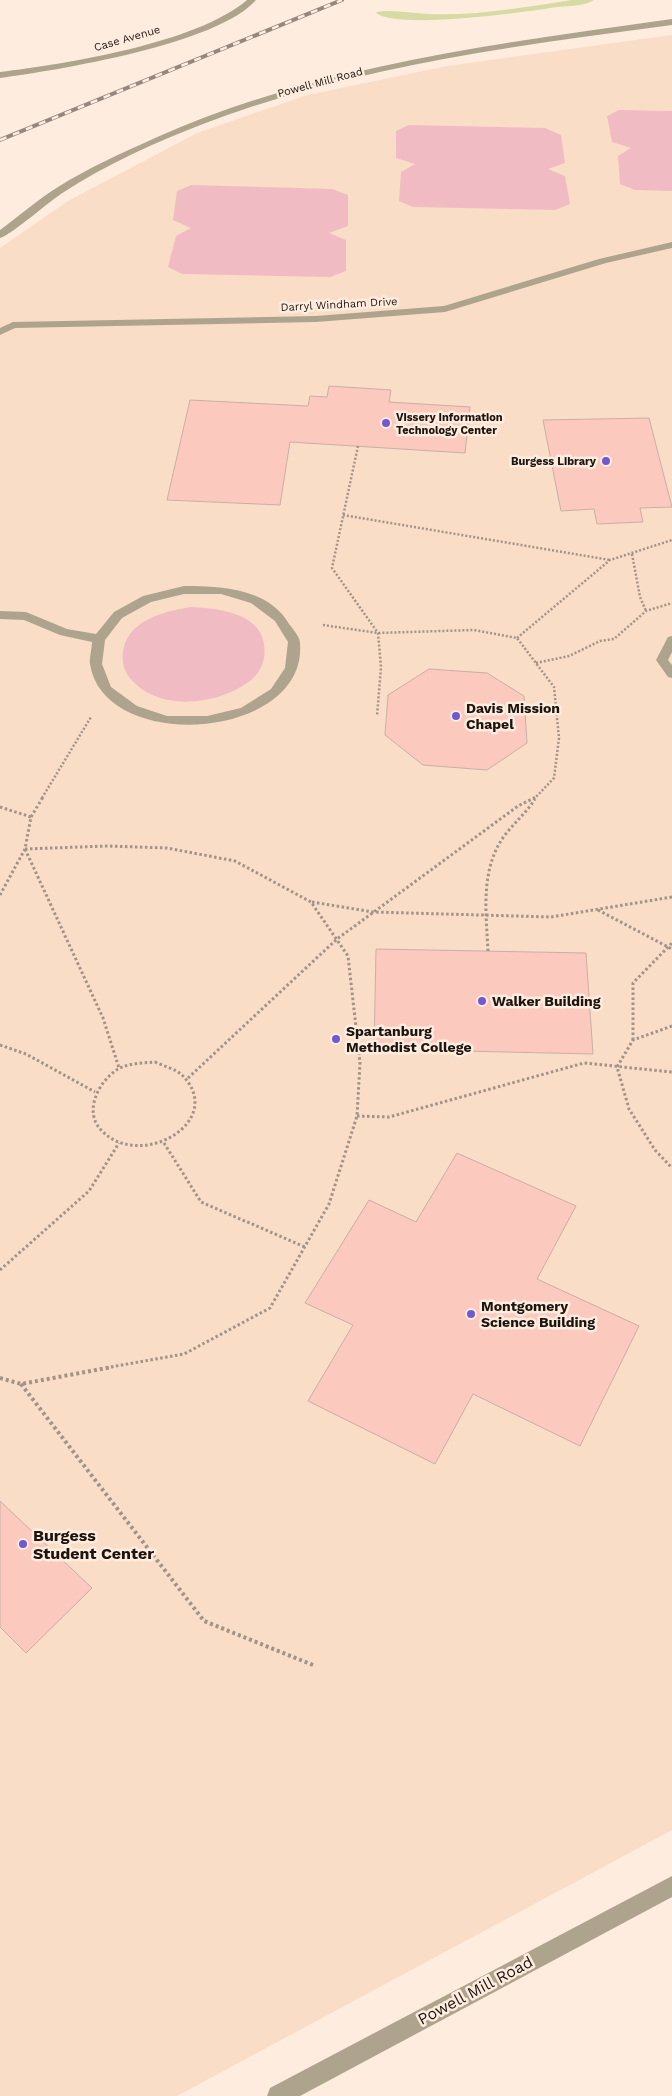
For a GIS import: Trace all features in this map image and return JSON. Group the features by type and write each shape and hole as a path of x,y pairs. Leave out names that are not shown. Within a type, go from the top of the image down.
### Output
{"street":[{"name":"Case Avenue","path":"0,75 79,62 145,45 224,20 237,13 252,0"},
{"name":"Powell Mill Road","path":"0,235 52,195 102,167 155,141 264,97 342,75 391,64 672,22"},
{"name":"Darryl Windham Drive","path":"0,332 13,324 316,319 445,309 603,261 672,245"},
{"path":"184,590 221,590 255,600 280,618 286,630 294,642 291,668 275,692 245,711 207,720 167,720 132,708 106,689 96,664 100,638 118,615 147,599 184,590"},
{"path":"0,615 26,616 64,632 100,638"},
{"path":"672,640 662,660 672,674"},
{"name":"Powell Mill Road","path":"278,2096 672,1886"}],"path":[{"path":"358,446 332,568 378,633 381,667 377,716"},
{"path":"343,515 610,560"},
{"path":"517,638 610,560 672,540"},
{"path":"632,554 640,597 646,611"},
{"path":"536,663 569,656 600,641 614,639 646,611 672,603"},
{"path":"286,630 318,624 378,633 474,630 517,638 554,687 559,738 554,778 535,798 528,812 505,835 491,860 487,892 488,951"},
{"path":"0,895 25,849 31,817 90,718 118,698"},
{"path":"188,1078 337,939 518,806 535,798"},
{"path":"0,807 31,817"},
{"path":"25,849 107,846 167,848 235,861 311,902 373,912 551,917 672,897"},
{"path":"25,849 103,1018 119,1068"},
{"path":"0,1378 21,1384 184,1354 270,1308 329,1204 357,1116 360,1063 348,956 311,902"},
{"path":"597,910 672,949"},
{"path":"672,943 633,983 633,1040 617,1067 629,1109 654,1150 672,1168"},
{"path":"633,1040 672,1026"},
{"path":"0,1044 26,1054 95,1092"},
{"path":"155,1062 172,1066 188,1078 196,1095 194,1114 183,1131 164,1143 141,1147 119,1143 104,1134 96,1122 92,1108 95,1092 105,1079 119,1068 137,1063 155,1062"},
{"path":"357,1116 389,1117 584,1063 672,1072"},
{"path":"0,1270 89,1191 119,1143"},
{"path":"164,1143 201,1202 305,1247"},
{"path":"21,1384 204,1622 312,1665"}],"shaded area":[{"name":"Spartanburg Methodist College","path":"672,35 672,1830 177,2096 0,2096 0,248 68,201 197,133 307,95 447,66"},
{"path":"619,110 672,111 672,191 635,190 620,184 618,156 631,148 612,142 607,116"},
{"path":"409,125 545,128 561,135 565,163 548,169 565,176 570,204 555,210 413,207 399,201 401,172 415,164 396,158 396,131"},
{"path":"191,185 332,189 348,195 348,226 329,233 346,240 346,271 330,277 182,274 168,267 176,236 191,228 173,220 177,191"},
{"path":"191,607 222,610 233,613 252,623 259,631 263,640 265,653 262,666 250,681 231,692 216,697 184,702 154,696 140,688 125,671 123,651 126,640 132,632 149,619 170,611"}],"building":[{"path":"329,386 391,390 389,402 470,407 465,453 290,442 280,505 167,500 190,400 308,406 310,396 327,397"},
{"name":"Burgess Library","path":"649,418 672,507 640,508 643,522 597,524 594,509 561,511 543,420"},
{"name":"Davis Mission Chapel","path":"429,669 487,673 524,696 527,743 487,770 423,765 385,735 388,695"},
{"name":"Walker Building","path":"376,949 586,953 593,1054 374,1049"},
{"name":"Montgomery Science Building","path":"457,1153 576,1206 537,1279 639,1326 580,1446 473,1394 435,1464 308,1401 353,1325 305,1303 369,1200 416,1222"},
{"name":"Burgess Student Center","path":"0,1501 92,1588 26,1653 0,1627"}],"waterway":[{"path":"380,13 432,17 459,16 590,0"}],"railway":[{"path":"0,140 342,0"}],"place":[{"name":"Vissery Information Technology Center","path":"386,423"},
{"name":"Burgess Library","path":"606,461"},
{"name":"Davis Mission Chapel","path":"456,716"},
{"name":"Walker Building","path":"482,1001"},
{"name":"Spartanburg Methodist College","path":"336,1039"},
{"name":"Montgomery Science Building","path":"471,1314"},
{"name":"Burgess Student Center","path":"23,1544"}]}
